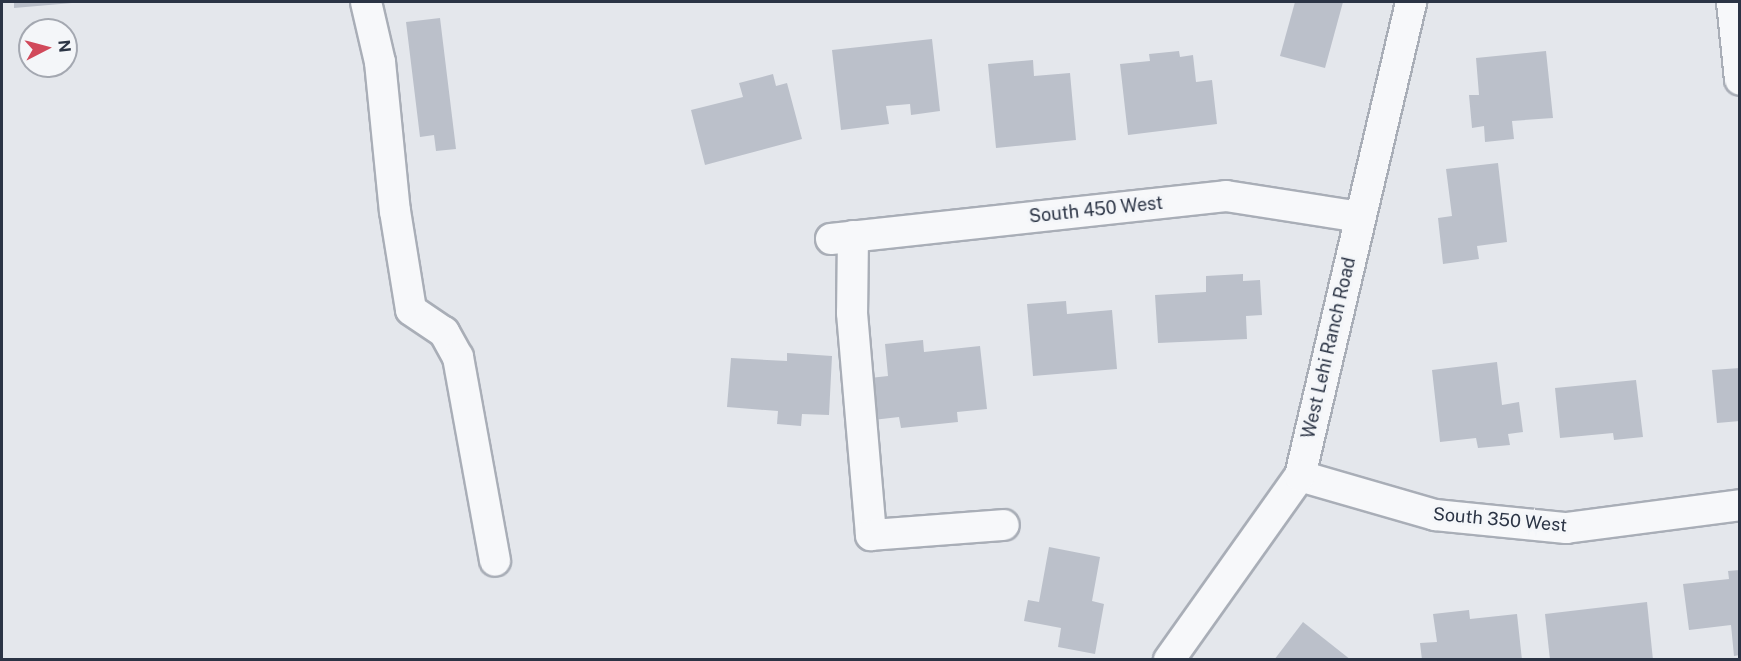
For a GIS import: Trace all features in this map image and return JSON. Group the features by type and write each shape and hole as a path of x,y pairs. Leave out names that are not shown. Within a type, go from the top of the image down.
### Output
{"street":[{"path":"366,2 380,62 395,212 411,310 444,332 458,357 495,561"},
{"name":"West Lehi Ranch Road","path":"1169,660 1300,476 1411,2"},
{"path":"1732,2 1740,80"},
{"name":"South 450 West","path":"1004,525 871,535 852,313 842,238 1226,196 1359,217"},
{"name":"South 350 West","path":"1300,476 1435,515 1566,528 1740,505"}],"building":[{"path":"14,2 72,2 72,3 14,8"},
{"path":"1295,2 1343,2 1325,68 1280,56"},
{"path":"440,18 456,149 436,151 434,135 420,137 406,22"},
{"path":"932,39 940,111 911,115 910,104 886,106 889,124 841,130 832,50"},
{"path":"1179,51 1180,57 1193,55 1196,82 1212,80 1217,124 1128,135 1120,64 1150,61 1149,54"},
{"path":"1546,51 1553,118 1512,121 1514,139 1485,142 1484,126 1472,128 1469,95 1479,95 1476,58"},
{"path":"1033,60 1034,76 1070,73 1076,140 996,148 988,64"},
{"path":"773,74 776,86 787,83 802,139 705,165 691,110 743,97 739,83"},
{"path":"1498,163 1507,242 1477,246 1479,259 1443,264 1438,218 1452,216 1446,169"},
{"path":"1243,274 1243,281 1260,280 1262,315 1246,316 1247,339 1158,343 1155,295 1206,292 1206,276"},
{"path":"1066,301 1067,314 1112,310 1117,369 1033,376 1027,304"},
{"path":"923,340 924,352 980,346 987,409 957,412 958,422 901,428 899,417 873,420 870,378 888,376 885,344"},
{"path":"787,353 832,356 829,415 802,414 801,426 777,424 778,411 727,407 731,358 787,361"},
{"path":"1497,362 1502,405 1519,402 1523,432 1508,434 1510,445 1478,448 1476,438 1440,442 1432,370"},
{"path":"1740,368 1740,421 1717,423 1712,370"},
{"path":"1636,380 1643,437 1614,440 1613,433 1560,438 1555,388"},
{"path":"1049,547 1100,557 1092,601 1104,604 1095,654 1058,647 1061,628 1024,621 1028,600 1039,602"},
{"path":"1740,570 1740,655 1734,656 1731,625 1689,630 1683,584 1729,579 1728,571"},
{"path":"1647,602 1653,660 1550,660 1545,614"},
{"path":"1469,610 1470,619 1517,614 1522,660 1422,660 1420,643 1437,642 1433,614"},
{"path":"1303,622 1351,660 1274,660"}]}
